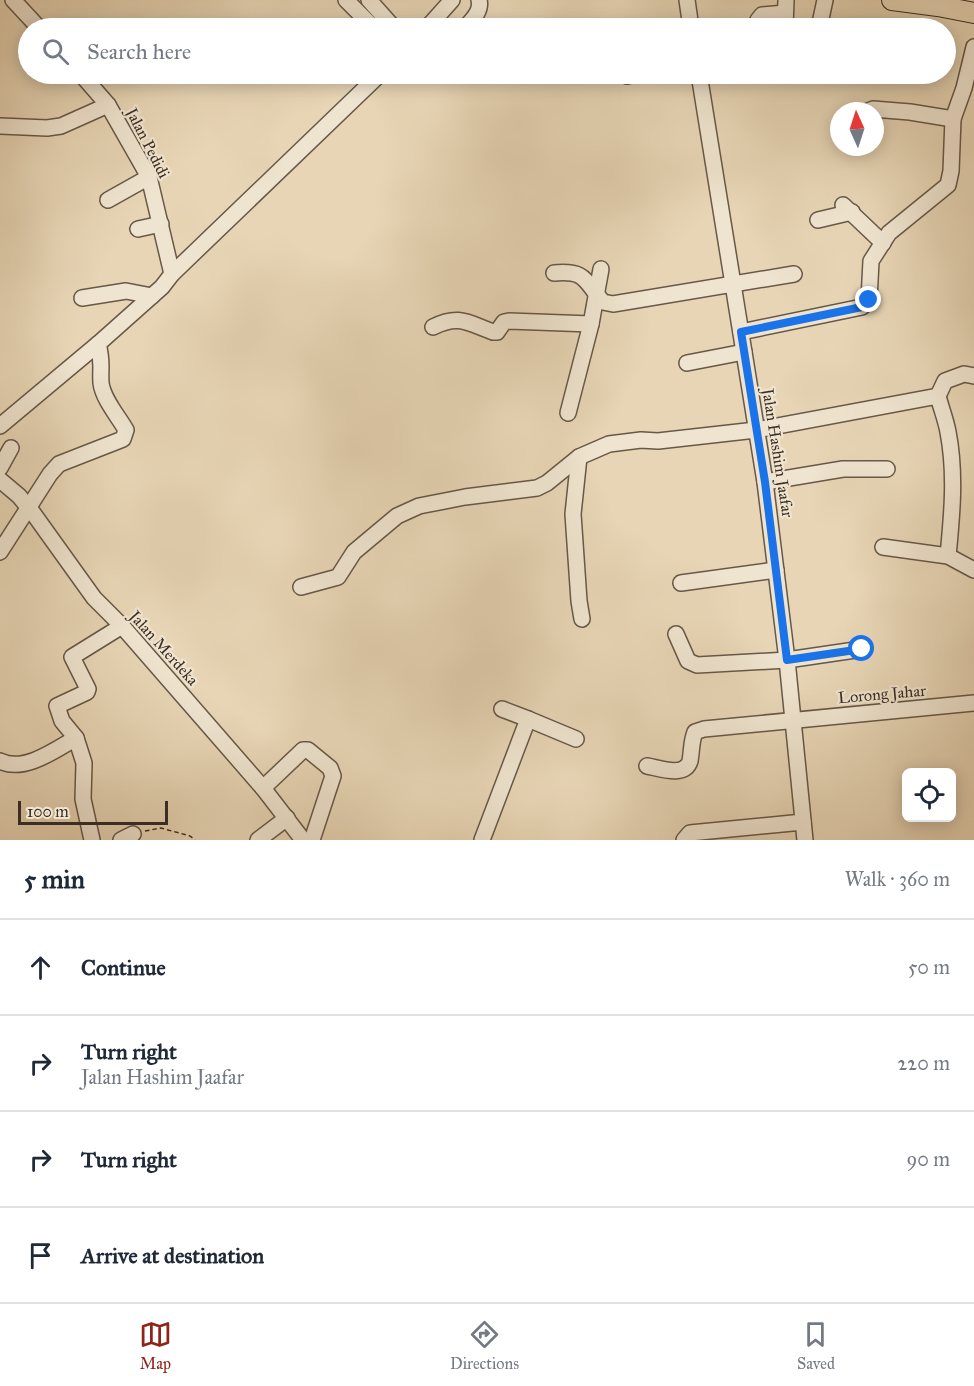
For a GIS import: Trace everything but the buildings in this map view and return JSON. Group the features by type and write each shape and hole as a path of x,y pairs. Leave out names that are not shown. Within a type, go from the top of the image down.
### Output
{"main road":[{"path":"892,0 938,3 974,13"}],"street":[{"path":"13,0 30,18"},
{"path":"346,0 364,18"},
{"path":"436,18 452,0"},
{"path":"473,18 480,7 479,0"},
{"path":"687,0 690,18"},
{"path":"821,18 825,0"},
{"path":"377,3 387,18"},
{"path":"760,18 762,15 785,14"},
{"path":"741,332 862,307 869,300 871,261 883,243 890,233 948,185 951,171 953,119 964,88 974,47"},
{"name":"Jalan Pedidi","path":"90,84 108,105 149,177 172,274"},
{"path":"0,426 152,296 172,274 370,84"},
{"name":"Jalan Hashim Jaafar","path":"701,84 765,482 787,660 805,840"},
{"path":"0,126 47,128 61,126 108,105"},
{"path":"884,111 953,119"},
{"path":"108,200 149,177"},
{"path":"818,220 848,209 883,243"},
{"path":"138,229 161,224"},
{"path":"568,413 591,324 601,269"},
{"path":"554,273 570,272 584,278 603,302 613,304 794,274"},
{"path":"82,298 126,291 152,296"},
{"path":"433,327 447,320 458,320 493,332 497,332 504,322 509,321 591,324"},
{"path":"0,552 50,474 59,464 123,439 126,435 126,430 103,392 101,383 103,361 98,344"},
{"path":"687,363 744,352"},
{"path":"948,556 952,513 952,454 938,396 945,381 964,374 974,376"},
{"path":"301,587 338,577 354,552 397,516 419,506 537,488 579,458 609,444 756,430 938,396"},
{"path":"0,468 10,448"},
{"path":"579,458 573,514 582,619"},
{"path":"765,482 843,469 887,469"},
{"name":"Jalan Merdeka","path":"1,483 19,496 94,598 122,626 263,788 303,840"},
{"path":"883,548 948,556 974,570"},
{"path":"681,583 776,570"},
{"path":"92,840 83,799 84,763 76,738 62,721 57,708 59,704 87,692 88,689 72,657 122,626"},
{"path":"676,634 688,662 697,665 787,660 862,649"},
{"name":"Lorong Jahar","path":"647,766 679,771 686,768 690,762 695,732 704,729 974,703"},
{"path":"502,709 576,739"},
{"path":"482,840 528,719"},
{"path":"0,760 18,764 35,760 76,738"},
{"path":"263,788 303,750 308,750 330,768 333,776 312,840"},
{"path":"258,840 287,818"},
{"path":"684,840 690,833 803,822"}],"path":[{"path":"127,837 161,828 190,836 195,840"}],"route":[{"path":"862,649 787,660 771,524 741,332 862,307 869,300"}]}
